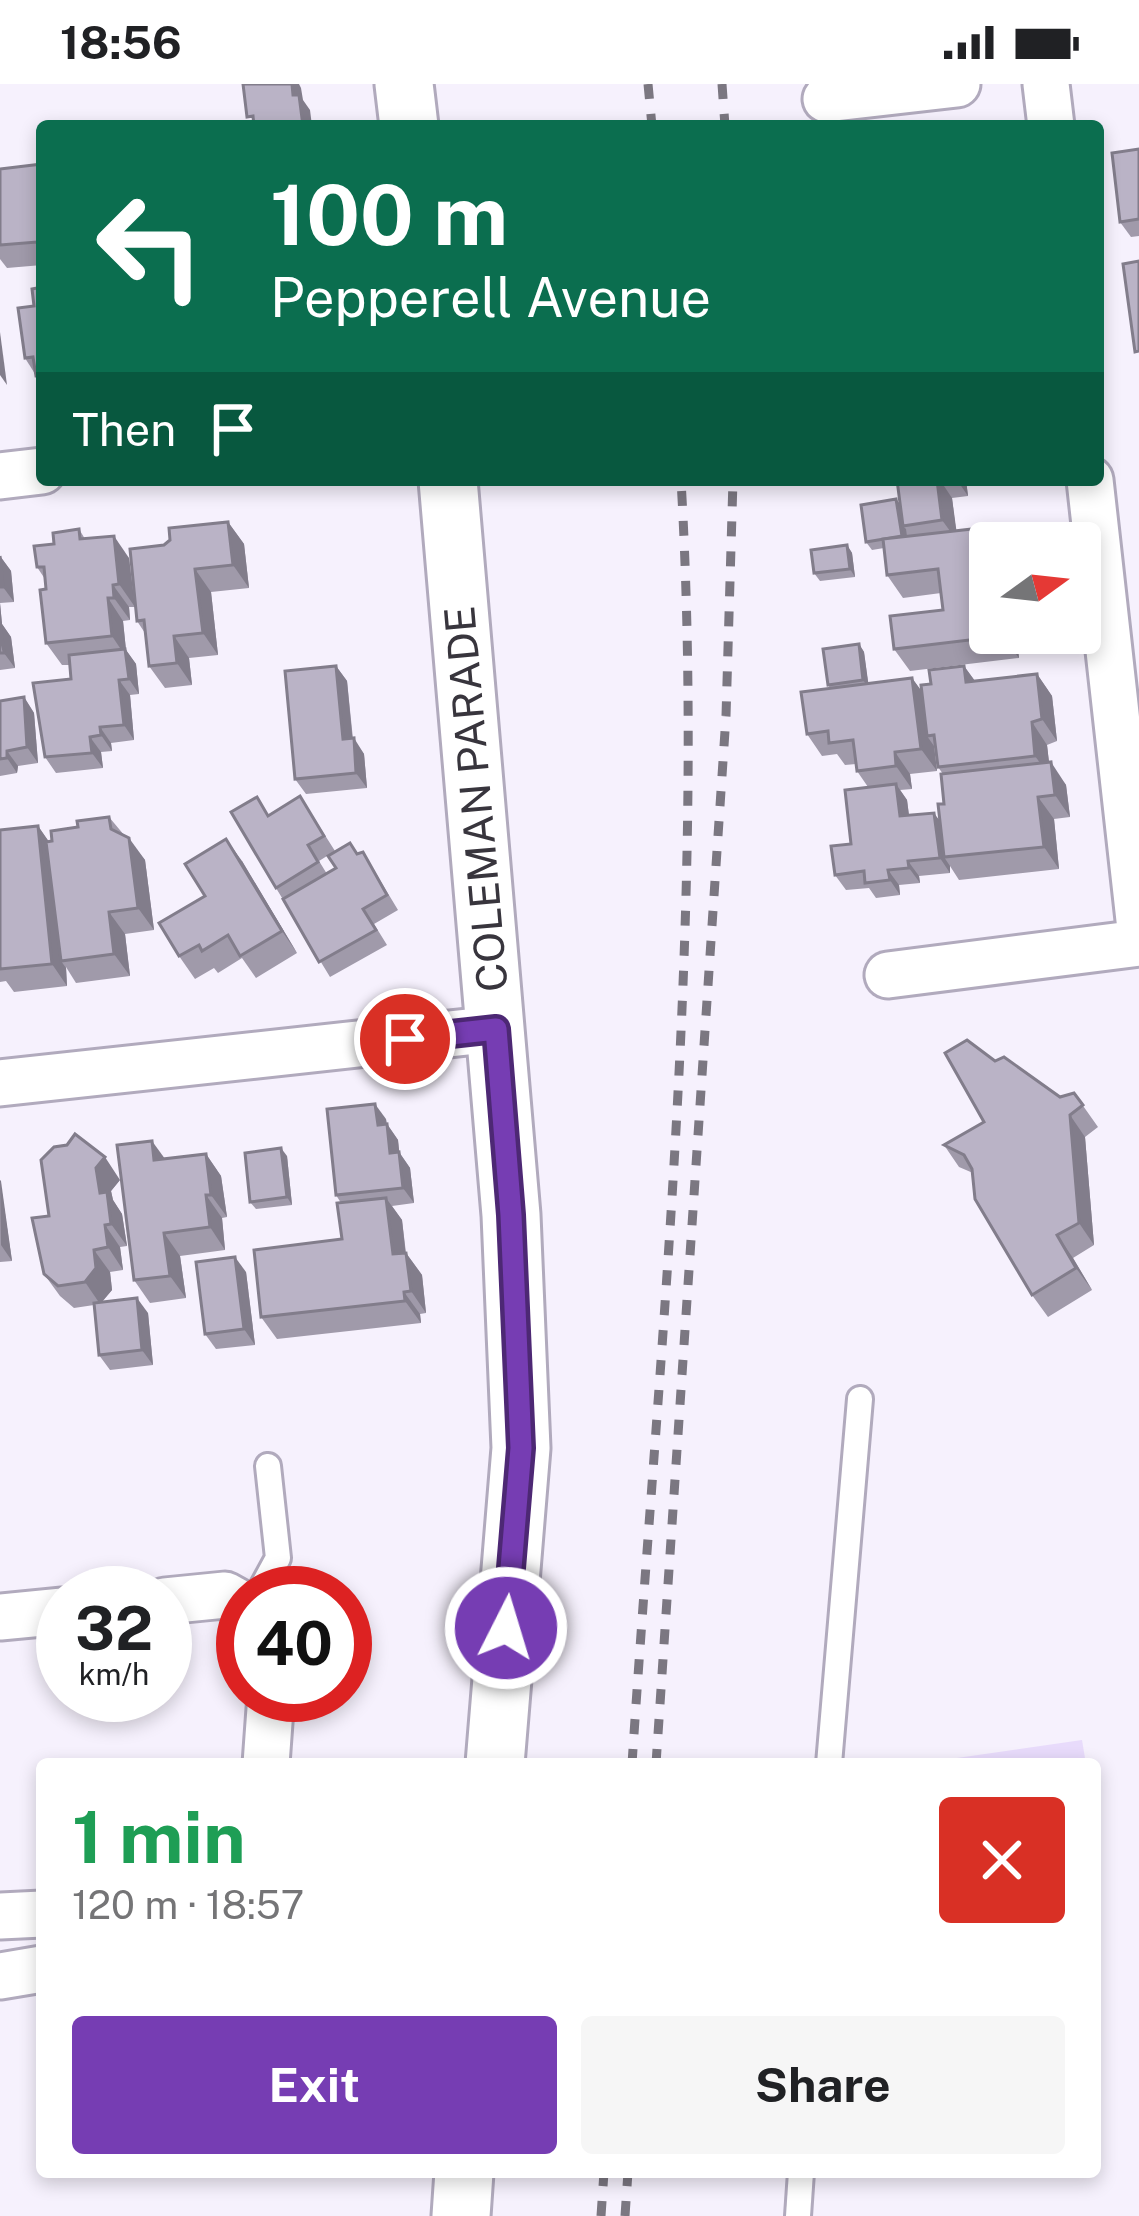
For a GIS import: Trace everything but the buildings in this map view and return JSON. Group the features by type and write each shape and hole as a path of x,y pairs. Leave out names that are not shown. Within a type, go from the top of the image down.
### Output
{"street":[{"path":"404,84 408,120"},
{"path":"826,99 957,84"},
{"path":"1046,84 1050,120"},
{"path":"0,476 36,472"},
{"name":"COLEMAN PARADE","path":"449,486 511,1215 521,1448 495,1758"},
{"path":"1091,486 1139,920"},
{"path":"888,976 1139,944"},
{"path":"0,1083 496,1029"},
{"path":"0,1617 36,1614"},
{"path":"266,1758 269,1722"},
{"path":"0,1916 36,1914"},
{"path":"0,1976 36,1970"},
{"path":"461,2216 464,2178"}],"lane":[{"path":"830,1758 860,1399"},
{"path":"268,1466 278,1558 274,1566"},
{"path":"798,2216 801,2178"}],"shaded area":[{"path":"1082,1740 1085,1758 957,1758"}],"railway":[{"path":"648,84 651,120"},
{"path":"722,84 725,120"},
{"path":"632,1758 684,962 688,801 681,486"},
{"path":"656,1758 726,716 733,486"},
{"path":"601,2216 604,2178"},
{"path":"625,2216 628,2178"}],"route":[{"path":"405,1039 496,1029 511,1215 521,1448 506,1628"}]}
